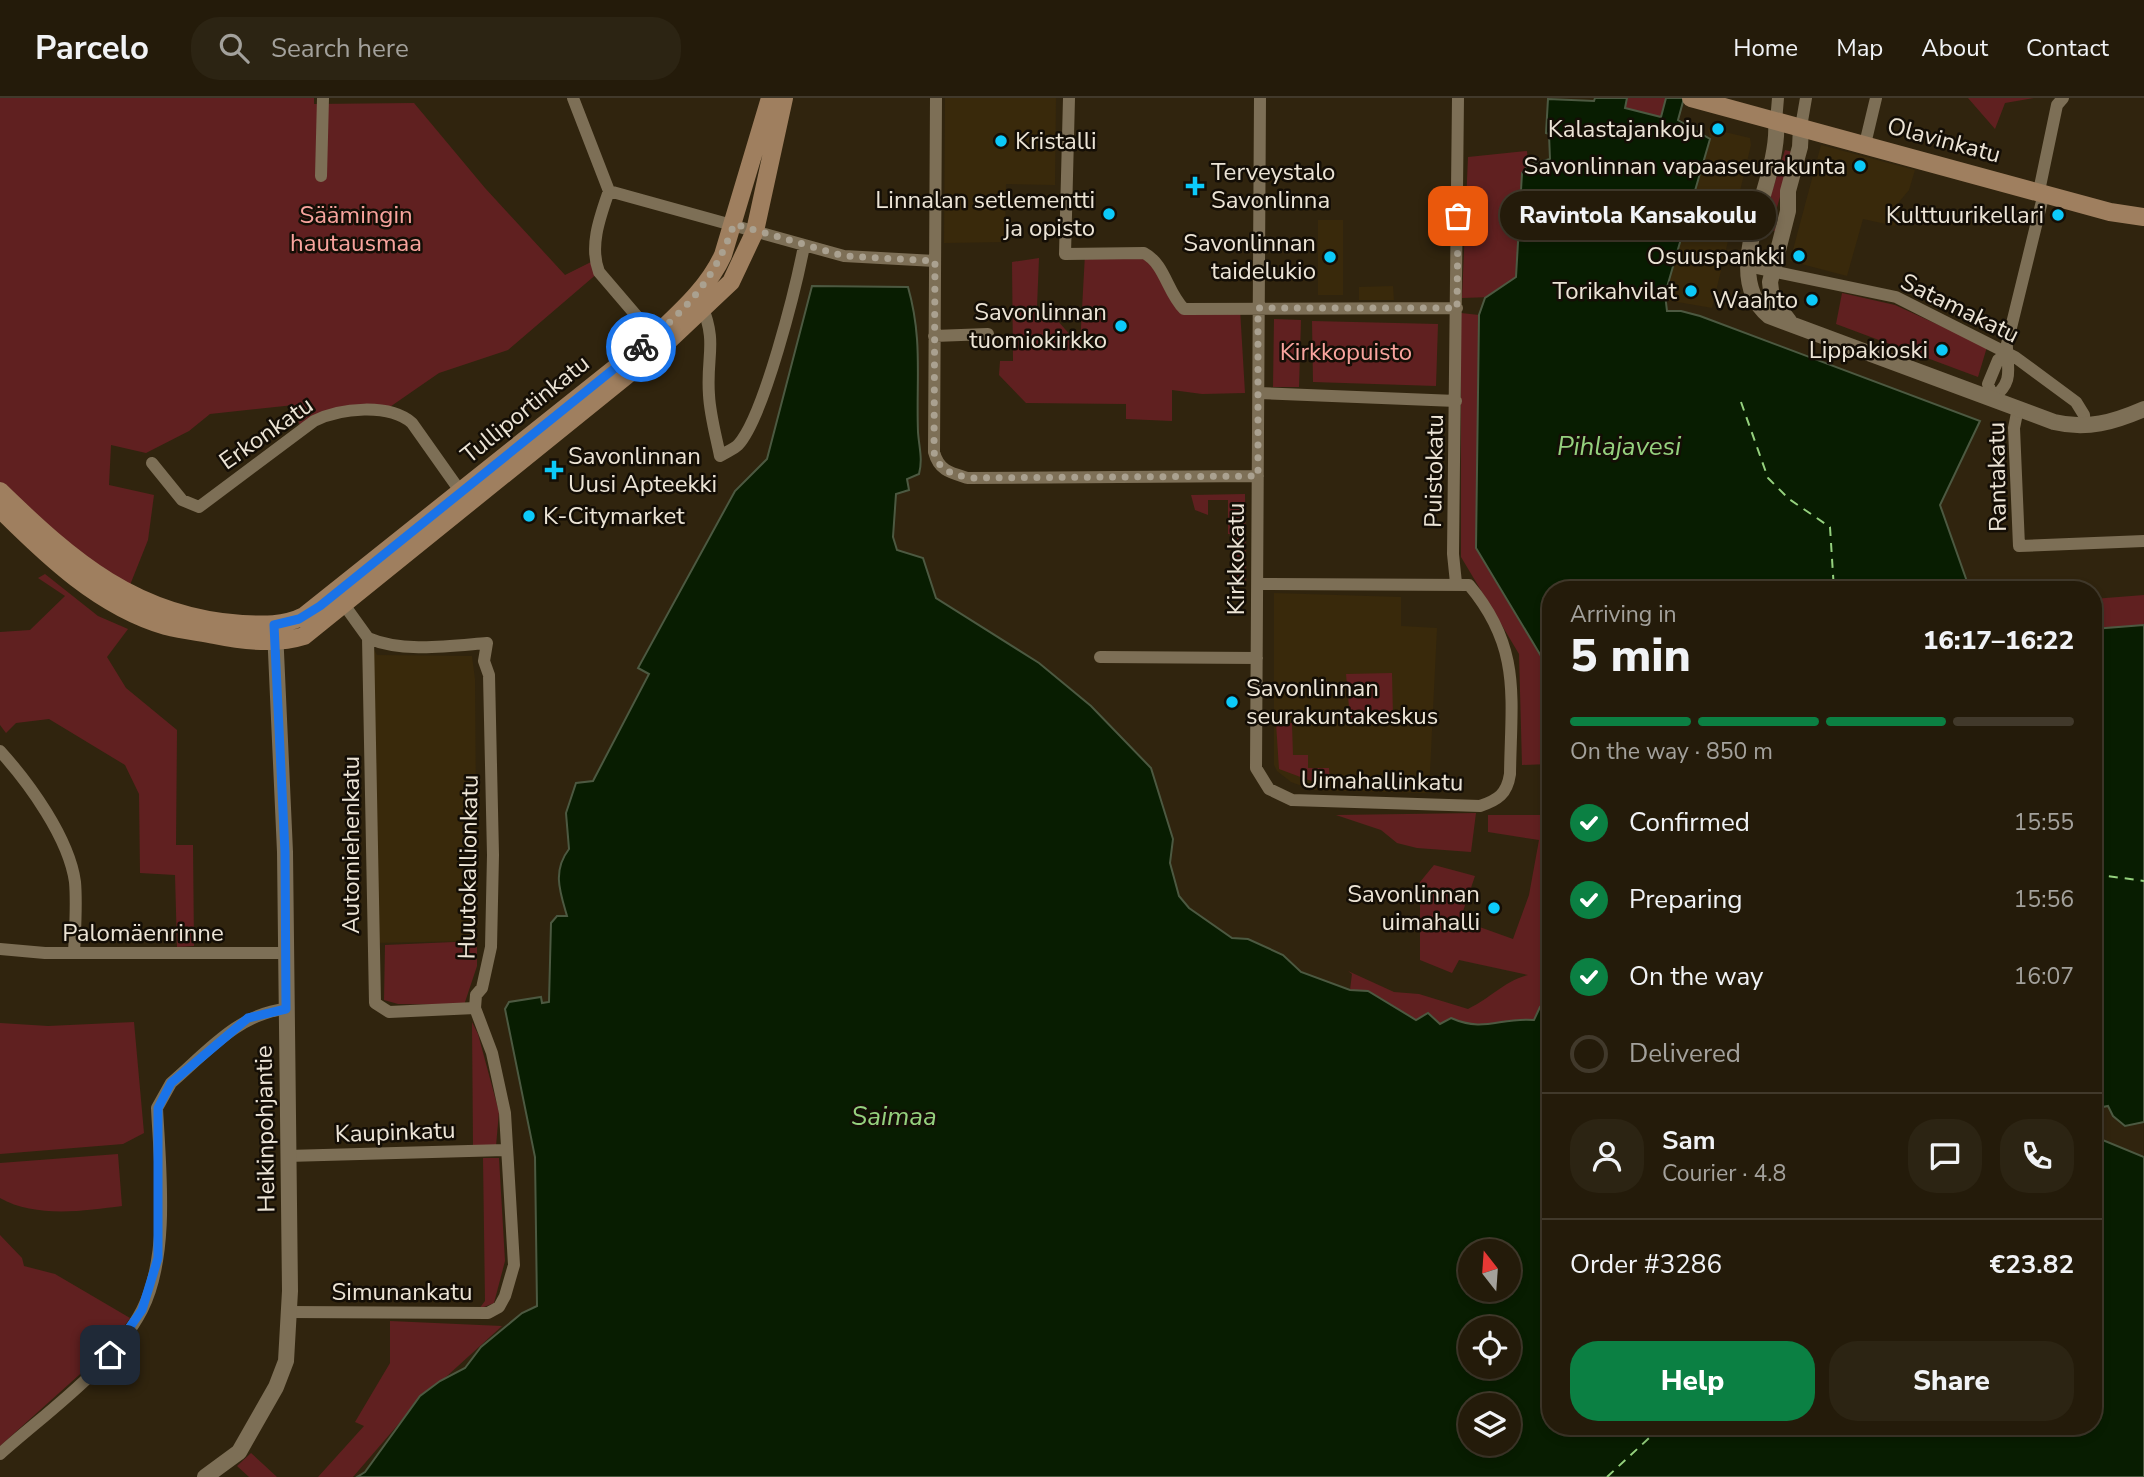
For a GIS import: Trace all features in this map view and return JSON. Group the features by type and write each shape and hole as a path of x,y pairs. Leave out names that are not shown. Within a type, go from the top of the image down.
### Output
{"main road":[{"name":"Tulliportinkatu","path":"700,303 734,224 770,98"},
{"name":"Tulliportinkatu","path":"275,633 304,636 340,599 658,342 700,303 731,282 755,231 783,98"},
{"name":"Olavinkatu","path":"1691,98 2110,212 2144,217"},
{"path":"0,491 57,547 138,598 171,611 275,633"},
{"path":"0,509 48,556 103,596 139,615 165,626 214,635 275,633"}],"street":[{"path":"321,176 323,98"},
{"path":"573,98 609,191 597,226 594,260 599,272 658,342"},
{"path":"936,98 936,460 947,472 968,478 1258,476"},
{"path":"1069,98 1065,254 1144,253 1154,258 1176,301 1184,309 1457,308"},
{"name":"Kirkkokatu","path":"1256,768 1260,98"},
{"name":"Puistokatu","path":"1457,583 1453,554 1458,98"},
{"path":"1778,98 1775,153 1747,266 1748,285 1760,308 1769,316 2054,422 2085,426 2111,423 2144,409"},
{"path":"1793,325 1772,299 1771,272 1788,211 1788,191 1800,147 1807,98"},
{"path":"1865,144 1876,98"},
{"path":"1993,398 1988,384 1998,360 2007,353 2057,105 2063,98"},
{"path":"609,191 844,256 935,261"},
{"path":"700,303 713,344 708,364 709,399 720,456 738,445 752,422 765,388 804,246"},
{"name":"Satamakatu","path":"1747,266 1896,297 2007,353 2076,402 2084,415 2085,426"},
{"path":"934,336 988,334"},
{"path":"1259,393 1456,401"},
{"name":"Rantakatu","path":"2018,408 2014,428 2019,545 2144,541"},
{"name":"Erkonkatu","path":"152,463 183,500 199,507 314,421 330,413 384,411 403,415 412,423 466,498"},
{"path":"1258,584 1433,586 1457,583"},
{"name":"Uimahallinkatu","path":"1256,768 1269,789 1292,800 1480,806 1499,800 1508,785 1511,670 1507,648 1476,593 1469,585 1457,583"},
{"path":"340,599 368,638"},
{"name":"Heikinpohjantie","path":"205,1477 239,1452 276,1387 286,1361 289,1312 287,953 275,633"},
{"name":"Huutokallionkatu","path":"368,638 399,646 487,643 484,661 489,675 492,923 491,947 482,988 476,995 475,1008"},
{"name":"Automiehenkatu","path":"368,638 375,1003 389,1012 475,1008"},
{"path":"1100,657 1257,657"},
{"path":"0,751 32,787 70,862 75,883 74,953"},
{"name":"Palomäenrinne","path":"0,949 74,953 287,953"},
{"path":"475,1008 492,1053 501,1093 505,1113 505,1150"},
{"path":"0,1454 110,1355 142,1310 158,1258 158,1108 162,1094 171,1083 248,1018 286,1009"},
{"name":"Kaupinkatu","path":"287,1156 505,1150"},
{"name":"Simunankatu","path":"289,1312 488,1313 499,1307 514,1265 505,1150"}],"shaded area":[{"path":"945,98 1056,98 1055,185 1006,184 1005,242 944,243"},
{"path":"1708,128 1750,138 1751,145 1712,308 1666,300 1665,294 1710,139"},
{"path":"1821,145 1915,170 1909,190 1899,202 1895,226 1863,219 1847,276 1790,261"},
{"name":"Savonlinnan taidelukio","path":"1318,220 1343,220 1343,295 1318,295"},
{"name":"Savonlinnan taidelukio","path":"1393,286 1394,300 1359,300 1359,287"},
{"path":"1274,593 1401,597 1401,626 1437,628 1429,793 1313,790 1291,782 1277,771 1274,765"},
{"path":"368,638 377,655 472,656 475,679 477,941 372,943"}],"green space":[{"name":"Säämingin hautausmaa","path":"0,98 314,98 314,104 414,103 485,188 565,275 595,260 599,272 508,350 439,373 384,411 330,413 301,430 294,405 210,414 189,431 146,453 111,445 109,485 154,495 148,540 130,585 56,537 0,482"},
{"path":"1627,98 1666,98 1661,117 1625,108"},
{"path":"1968,98 2034,98 2005,103 1995,129"},
{"path":"1785,150 1793,152 1773,221 1777,223 1775,231 1761,227"},
{"path":"1527,151 1528,165 1522,173 1516,277 1491,297 1462,298 1468,157"},
{"path":"1144,253 1184,309 1240,309 1245,393 1202,394 1172,390 1172,421 1126,419 1126,404 1026,403 999,375 1000,361 1013,361 1012,262 1039,258 1037,307 1054,308 1057,320 1080,346 1085,254"},
{"path":"1842,293 1895,305 1987,347 1978,377 1836,324"},
{"path":"1461,313 1479,315 1476,548 1542,658 1542,764 1522,765 1519,654 1461,557"},
{"path":"1274,319 1301,320 1299,387 1273,387"},
{"name":"Kirkkopuisto","path":"1312,321 1438,324 1436,386 1313,382"},
{"path":"1245,494 1246,581 1237,580 1237,535 1228,534 1228,500 1208,500 1208,515 1195,510 1191,495"},
{"path":"45,574 98,616 128,629 107,657 126,688 177,730 176,845 193,845 194,946 177,947 175,875 140,873 139,794 125,765 49,719 16,723 6,733 0,725 0,632 30,630 65,596 38,578"},
{"path":"2144,595 2144,625 2102,628 2102,598"},
{"path":"1392,673 1393,717 1350,718 1346,674"},
{"path":"1276,723 1292,723 1293,755 1308,755 1308,768 1329,768 1330,788 1279,769"},
{"path":"1476,813 1471,852 1417,848 1397,843 1381,830 1336,815"},
{"path":"1488,815 1542,815 1542,1008 1534,1021 1474,1024 1451,1018 1440,1025 1416,1020 1368,991 1350,990 1352,974 1348,971 1394,992 1419,994 1468,1009 1511,982 1528,975 1459,960 1452,973 1420,960 1420,882 1434,865 1475,876 1460,920 1513,939 1529,895 1539,840 1488,832"},
{"path":"477,941 477,966 464,1005 398,1004 384,1000 385,945"},
{"path":"134,1022 144,1133 123,1144 0,1154 0,1023 48,1026"},
{"path":"472,1022 478,1034 499,1112 496,1146 473,1146"},
{"path":"118,1154 122,1206 44,1211 0,1198 0,1163"},
{"path":"483,1158 499,1158 505,1261 494,1303 479,1309 485,1301"},
{"path":"0,1235 22,1258 24,1266 55,1274 130,1318 108,1349 0,1446"},
{"path":"390,1321 502,1326 414,1406 353,1477 318,1477 364,1426 355,1422 390,1363"},
{"path":"251,1453 277,1477 249,1477 237,1466"}],"water":[{"name":"Pihlajavesi","path":"1595,98 1627,98 1625,108 1661,117 1666,98 1684,98 1678,120 1710,139 1665,294 1667,311 1700,316 1980,421 1940,505 1967,581 1542,581 1542,658 1476,548 1479,315 1485,298 1516,277 1522,173 1528,165 1550,159 1549,134 1546,133 1548,99 1594,101"},
{"name":"Saimaa","path":"812,286 908,287 916,325 921,463 919,474 907,479 909,490 896,494 893,537 897,550 923,558 936,598 1039,663 1091,706 1151,768 1173,839 1170,863 1179,896 1189,908 1232,938 1248,939 1283,955 1301,972 1350,990 1368,991 1416,1020 1428,1013 1440,1024 1451,1018 1473,1024 1534,1020 1542,1007 1542,1435 2102,1435 2102,1140 2144,1157 2144,1477 357,1477 365,1472 420,1396 440,1381 465,1368 481,1347 522,1313 537,1306 535,1157 505,1009 509,1002 541,997 542,1003 549,1002 551,923 557,916 567,916 559,882 561,865 569,849 566,813 576,783 593,781 649,674 638,668 735,491 767,459"},
{"path":"2144,625 2144,1122 2125,1126 2113,1116 2108,1106 2102,1107 2102,628"}],"ferry route":[{"path":"1741,402 1768,478 1789,499 1830,527 1833,581"},
{"path":"2102,875 2144,881"},
{"path":"1607,1477 1652,1435"}],"way so far":[{"path":"641,347 697,295 716,270 734,224 844,256 935,261 934,452 936,460 947,472 968,478 1258,476 1258,308 1457,308 1458,216"}],"place":[{"name":"Kalastajankoju","path":"1718,129"},
{"name":"Kristalli","path":"1001,141"},
{"name":"Savonlinnan vapaaseurakunta","path":"1860,166"},
{"name":"Terveystalo Savonlinna","path":"1195,186"},
{"name":"Linnalan setlementti ja opisto","path":"1109,214"},
{"name":"Kulttuurikellari","path":"2058,215"},
{"name":"Ravintola Kansakoulu","path":"1458,216"},
{"name":"Osuuspankki","path":"1799,256"},
{"name":"Savonlinnan taidelukio","path":"1330,257"},
{"name":"Torikahvilat","path":"1691,291"},
{"name":"Waahto","path":"1812,300"},
{"name":"Savonlinnan tuomiokirkko","path":"1121,326"},
{"name":"Lippakioski","path":"1942,350"},
{"name":"Savonlinnan Uusi Apteekki","path":"554,470"},
{"name":"K-Citymarket","path":"529,516"},
{"name":"Savonlinnan seurakuntakeskus","path":"1232,702"},
{"name":"Savonlinnan uimahalli","path":"1494,908"}],"route":[{"path":"110,1355 142,1310 158,1258 158,1103 162,1094 171,1083 248,1018 259,1013 286,1009 285,852 274,625 292,622 320,606 641,347"}]}
